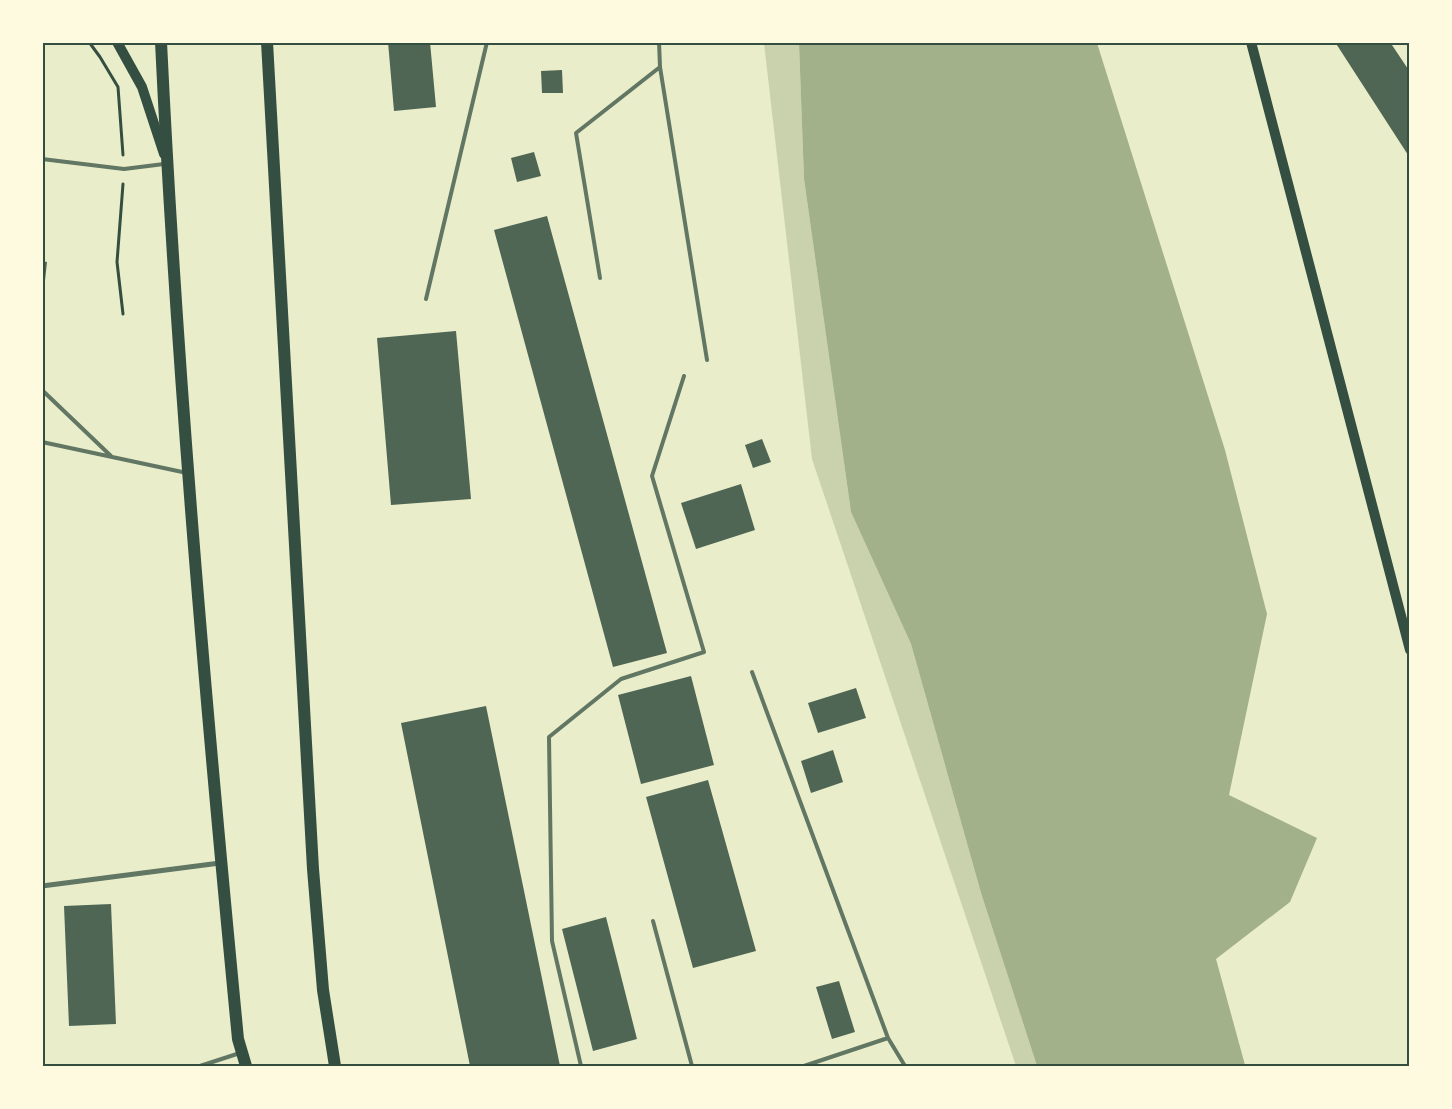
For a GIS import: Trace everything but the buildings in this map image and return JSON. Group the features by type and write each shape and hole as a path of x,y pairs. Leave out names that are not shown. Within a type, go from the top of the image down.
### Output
{"main road":[{"path":"117,42 142,88 167,164"},
{"path":"161,42 167,164 188,473 238,1039 246,1066"},
{"path":"267,42 313,869 323,990 335,1066"},
{"path":"1251,42 1410,650"}],"street":[{"path":"42,886 221,863"}],"lane":[{"path":"426,299 487,42"},
{"path":"659,42 660,67 707,360"},
{"path":"600,278 576,133 660,67"},
{"path":"42,159 124,169 167,164"},
{"path":"580,1066 552,941 549,737 621,679 704,652 652,476 684,376"},
{"path":"42,390 112,457"},
{"path":"42,442 188,473"},
{"path":"752,672 888,1038 904,1066"},
{"path":"653,921 692,1066"},
{"path":"804,1066 888,1038"},
{"path":"200,1066 242,1053"}],"shaded area":[{"path":"764,43 799,43 804,179 851,512 911,644 981,893 1037,1066 1016,1066 812,459"},
{"path":"799,43 1097,43 1225,450 1267,614 1229,795 1317,838 1290,902 1216,959 1245,1065 1248,1066 1037,1066 981,893 911,644 851,512 804,179"}]}
